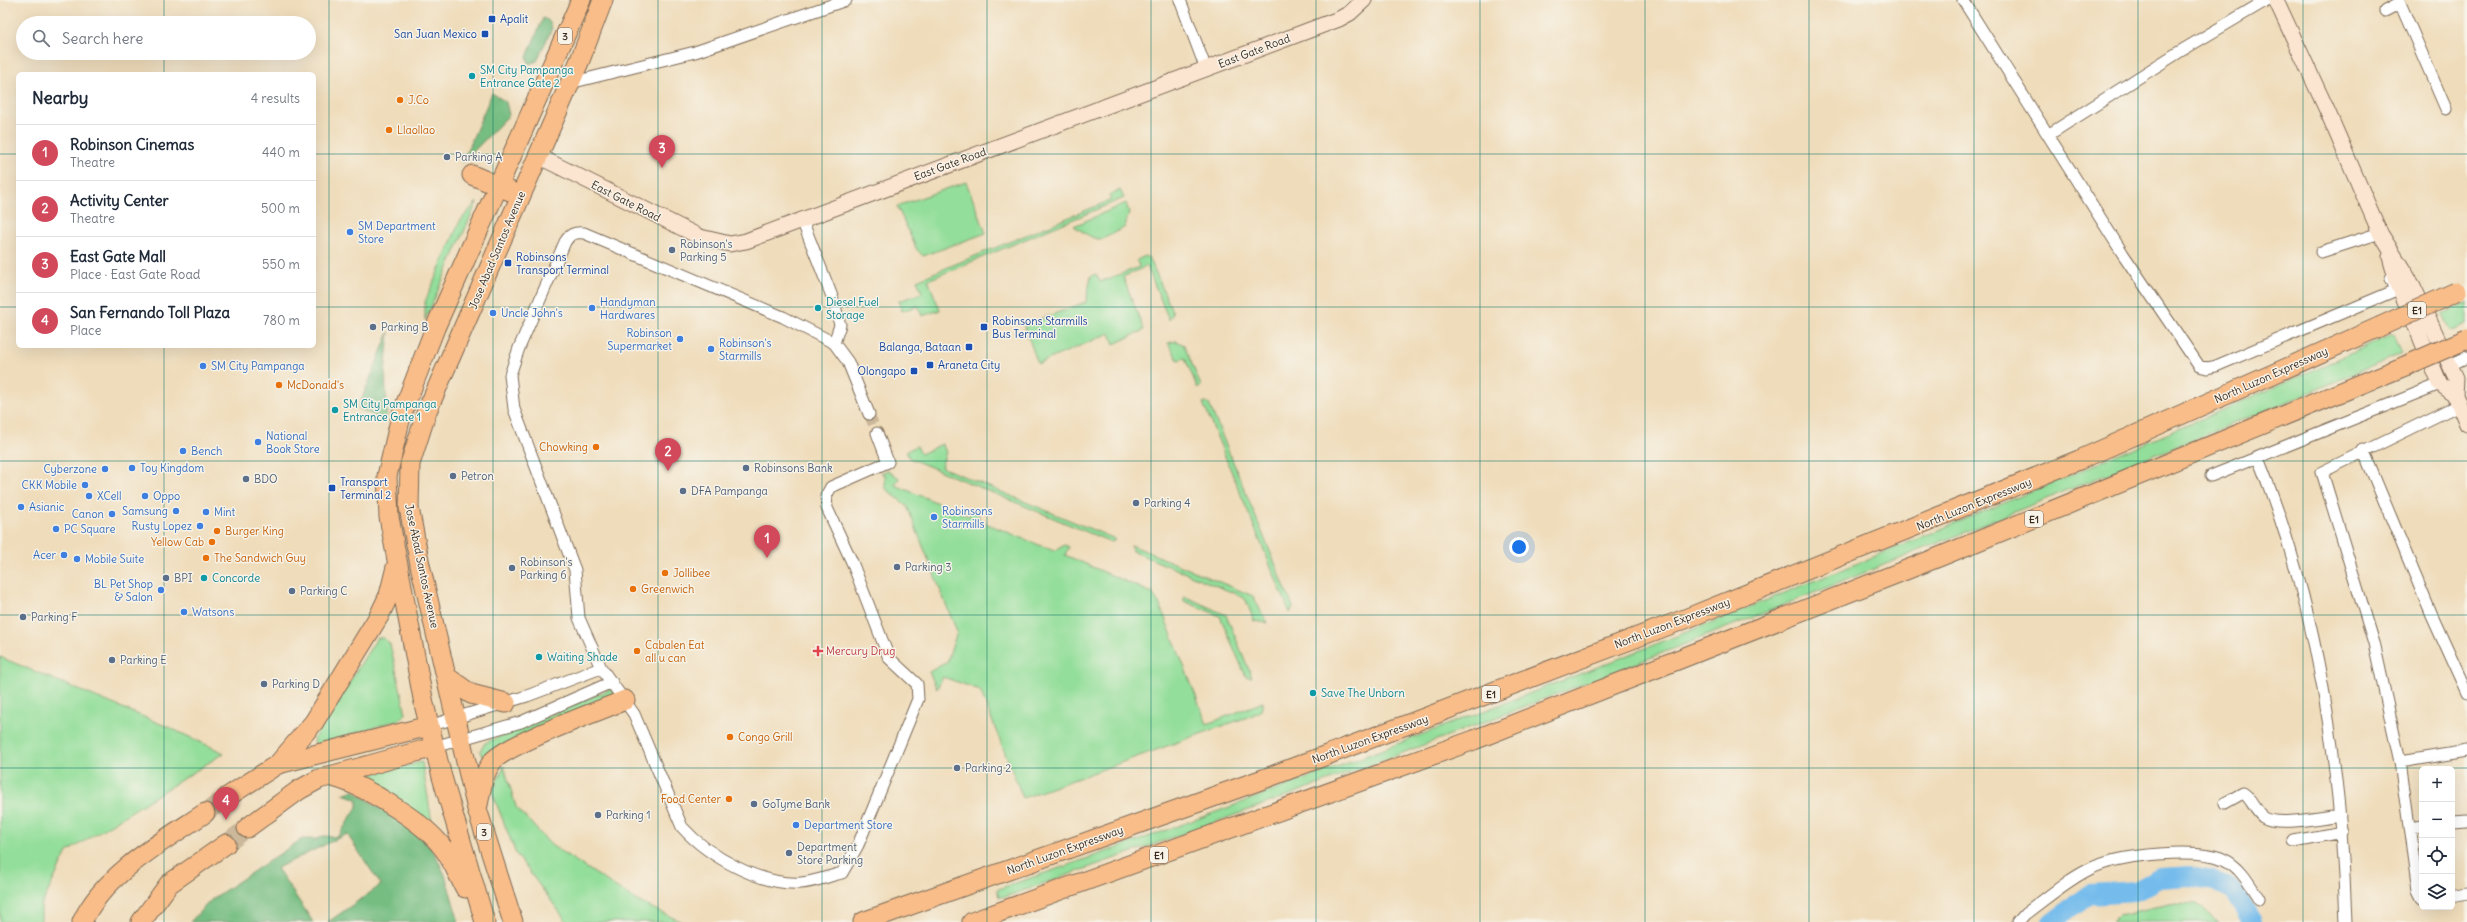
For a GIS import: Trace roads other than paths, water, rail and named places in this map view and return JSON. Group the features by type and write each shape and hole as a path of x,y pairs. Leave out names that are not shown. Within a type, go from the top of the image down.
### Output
{"highway":[{"name":"Jose Abad Santos Avenue","path":"485,922 429,726 397,561 386,492 389,462 395,436 435,328 504,188 581,0"},
{"name":"Jose Abad Santos Avenue","path":"512,922 477,809 460,740 447,677 420,564 408,497 409,473 415,444 451,352 570,84 602,4"},
{"path":"451,352 457,309 504,188 558,82 602,4"},
{"path":"472,175 504,188"},
{"name":"North Luzon Expressway","path":"863,922 1269,777 1685,619 2079,460 2462,290"},
{"name":"E1","path":"972,922 1089,881 1474,740 1961,549 2467,339"},
{"path":"227,797 278,764 314,722 372,630 389,595 397,561"},
{"path":"447,677 471,694 506,703"},
{"path":"477,809 484,776 493,761 528,741 625,700"},
{"path":"278,764 429,726"},
{"path":"248,828 299,790 327,776 434,747"},
{"path":"327,776 346,780 363,788 432,835 450,858 482,922"},
{"path":"82,922 96,898 115,878 205,813"},
{"path":"141,922 169,884 226,844"},
{"path":"1003,922 1089,881"}],"street":[{"path":"570,84 695,52 846,0"},
{"path":"1180,0 1206,70"},
{"name":"East Gate Road","path":"538,156 700,237 730,244 746,241 1339,19 1350,13 1364,0"},
{"path":"1963,0 2171,327 2197,364 2202,367 2216,366 2394,291 2395,287 2385,262 2384,239"},
{"path":"2048,135 2178,52 2267,0"},
{"path":"2276,0 2384,239 2397,282 2440,384 2457,400"},
{"path":"2384,11 2400,2 2446,109"},
{"path":"802,220 833,299 840,325 834,343"},
{"path":"869,414 848,362 834,343 783,316 584,233 577,232 569,235 519,348 510,375 510,388 514,409 575,570 579,618 601,668 634,714 682,827 695,841 726,862 765,878 782,882 801,883 842,873 858,845 918,699 917,684 889,658 852,562 827,508 826,496 831,487 888,462 877,433"},
{"path":"2321,252 2384,239"},
{"path":"2384,239 2413,286 2456,378 2457,400 2467,424"},
{"path":"2450,365 2467,357"},
{"path":"2211,476 2440,384"},
{"path":"2419,892 2400,762 2374,643 2322,472 2457,400"},
{"path":"2363,450 2432,616 2467,693"},
{"path":"2258,458 2287,540 2314,633 2328,706 2342,832 2346,922"},
{"path":"429,726 506,703 601,668"},
{"path":"434,747 521,722 612,682"},
{"path":"2400,762 2467,751"},
{"path":"2225,803 2243,793 2248,796 2252,806 2264,818 2278,822 2340,815"},
{"path":"2455,822 2467,820"},
{"path":"2409,828 2419,826"},
{"path":"2294,841 2342,832"},
{"path":"2018,922 2025,914 2091,868 2112,859 2153,855 2200,854 2224,859 2243,874 2259,899"},
{"path":"2455,895 2467,893"}],"waterway":[{"path":"2052,922 2090,894 2136,891 2160,878 2190,876 2212,880 2233,890 2252,922"}],"tunnel":[{"path":"869,414 877,433"},
{"path":"205,813 227,797"},
{"path":"226,844 247,828"}],"place":[{"name":"Apalit","path":"492,19"},
{"name":"San Juan Mexico","path":"485,34"},
{"name":"SM City Pampanga Entrance Gate 2","path":"472,76"},
{"name":"J.Co","path":"400,100"},
{"name":"Llaollao","path":"389,130"},
{"name":"Parking A","path":"447,157"},
{"name":"East Gate Mall","path":"662,168"},
{"name":"SM Department Store","path":"350,232"},
{"name":"Robinson's Parking 5","path":"672,250"},
{"name":"Robinsons Transport Terminal","path":"508,263"},
{"name":"Handyman Hardwares","path":"592,308"},
{"name":"Diesel Fuel Storage","path":"818,308"},
{"name":"Uncle John's","path":"493,313"},
{"name":"Parking B","path":"373,327"},
{"name":"Robinsons Starmills Bus Terminal","path":"984,327"},
{"name":"Robinson Supermarket","path":"680,339"},
{"name":"Balanga, Bataan","path":"969,347"},
{"name":"Robinson's Starmills","path":"711,349"},
{"name":"Araneta City","path":"930,365"},
{"name":"SM City Pampanga","path":"203,366"},
{"name":"Olongapo","path":"914,371"},
{"name":"McDonald's","path":"279,385"},
{"name":"SM City Pampanga Entrance Gate 1","path":"335,410"},
{"name":"National Book Store","path":"258,442"},
{"name":"Chowking","path":"596,447"},
{"name":"Bench","path":"183,451"},
{"name":"Toy Kingdom","path":"132,468"},
{"name":"Robinsons Bank","path":"746,468"},
{"name":"Cyberzone","path":"105,469"},
{"name":"Activity Center","path":"668,471"},
{"name":"Petron","path":"453,476"},
{"name":"BDO","path":"246,479"},
{"name":"CKK Mobile","path":"85,485"},
{"name":"Transport Terminal 2","path":"332,488"},
{"name":"DFA Pampanga","path":"683,491"},
{"name":"XCell","path":"89,496"},
{"name":"Oppo","path":"145,496"},
{"name":"Parking 4","path":"1136,503"},
{"name":"Asianic","path":"21,507"},
{"name":"Samsung","path":"176,511"},
{"name":"Mint","path":"206,512"},
{"name":"Canon","path":"112,514"},
{"name":"Robinsons Starmills","path":"934,517"},
{"name":"Rusty Lopez","path":"200,526"},
{"name":"PC Square","path":"56,529"},
{"name":"Burger King","path":"217,531"},
{"name":"Yellow Cab","path":"212,542"},
{"name":"Acer","path":"64,555"},
{"name":"The Sandwich Guy","path":"206,558"},
{"name":"Robinson Cinemas","path":"767,558"},
{"name":"Mobile Suite","path":"77,559"},
{"name":"Parking 3","path":"897,567"},
{"name":"Robinson's Parking 6","path":"512,568"},
{"name":"Jollibee","path":"665,573"},
{"name":"BPI","path":"166,578"},
{"name":"Concorde","path":"204,578"},
{"name":"Greenwich","path":"633,589"},
{"name":"BL Pet Shop & Salon","path":"161,590"},
{"name":"Parking C","path":"292,591"},
{"name":"Watsons","path":"184,612"},
{"name":"Parking F","path":"23,617"},
{"name":"Cabalen Eat all u can","path":"637,651"},
{"name":"Mercury Drug","path":"818,651"},
{"name":"Waiting Shade","path":"539,657"},
{"name":"Parking E","path":"112,660"},
{"name":"Parking D","path":"264,684"},
{"name":"Save The Unborn","path":"1313,693"},
{"name":"Congo Grill","path":"730,737"},
{"name":"Parking 2","path":"957,768"},
{"name":"Food Center","path":"729,799"},
{"name":"GoTyme Bank","path":"754,804"},
{"name":"Parking 1","path":"598,815"},
{"name":"San Fernando Toll Plaza","path":"226,820"},
{"name":"Department Store","path":"796,825"},
{"name":"Department Store Parking","path":"789,853"}]}
